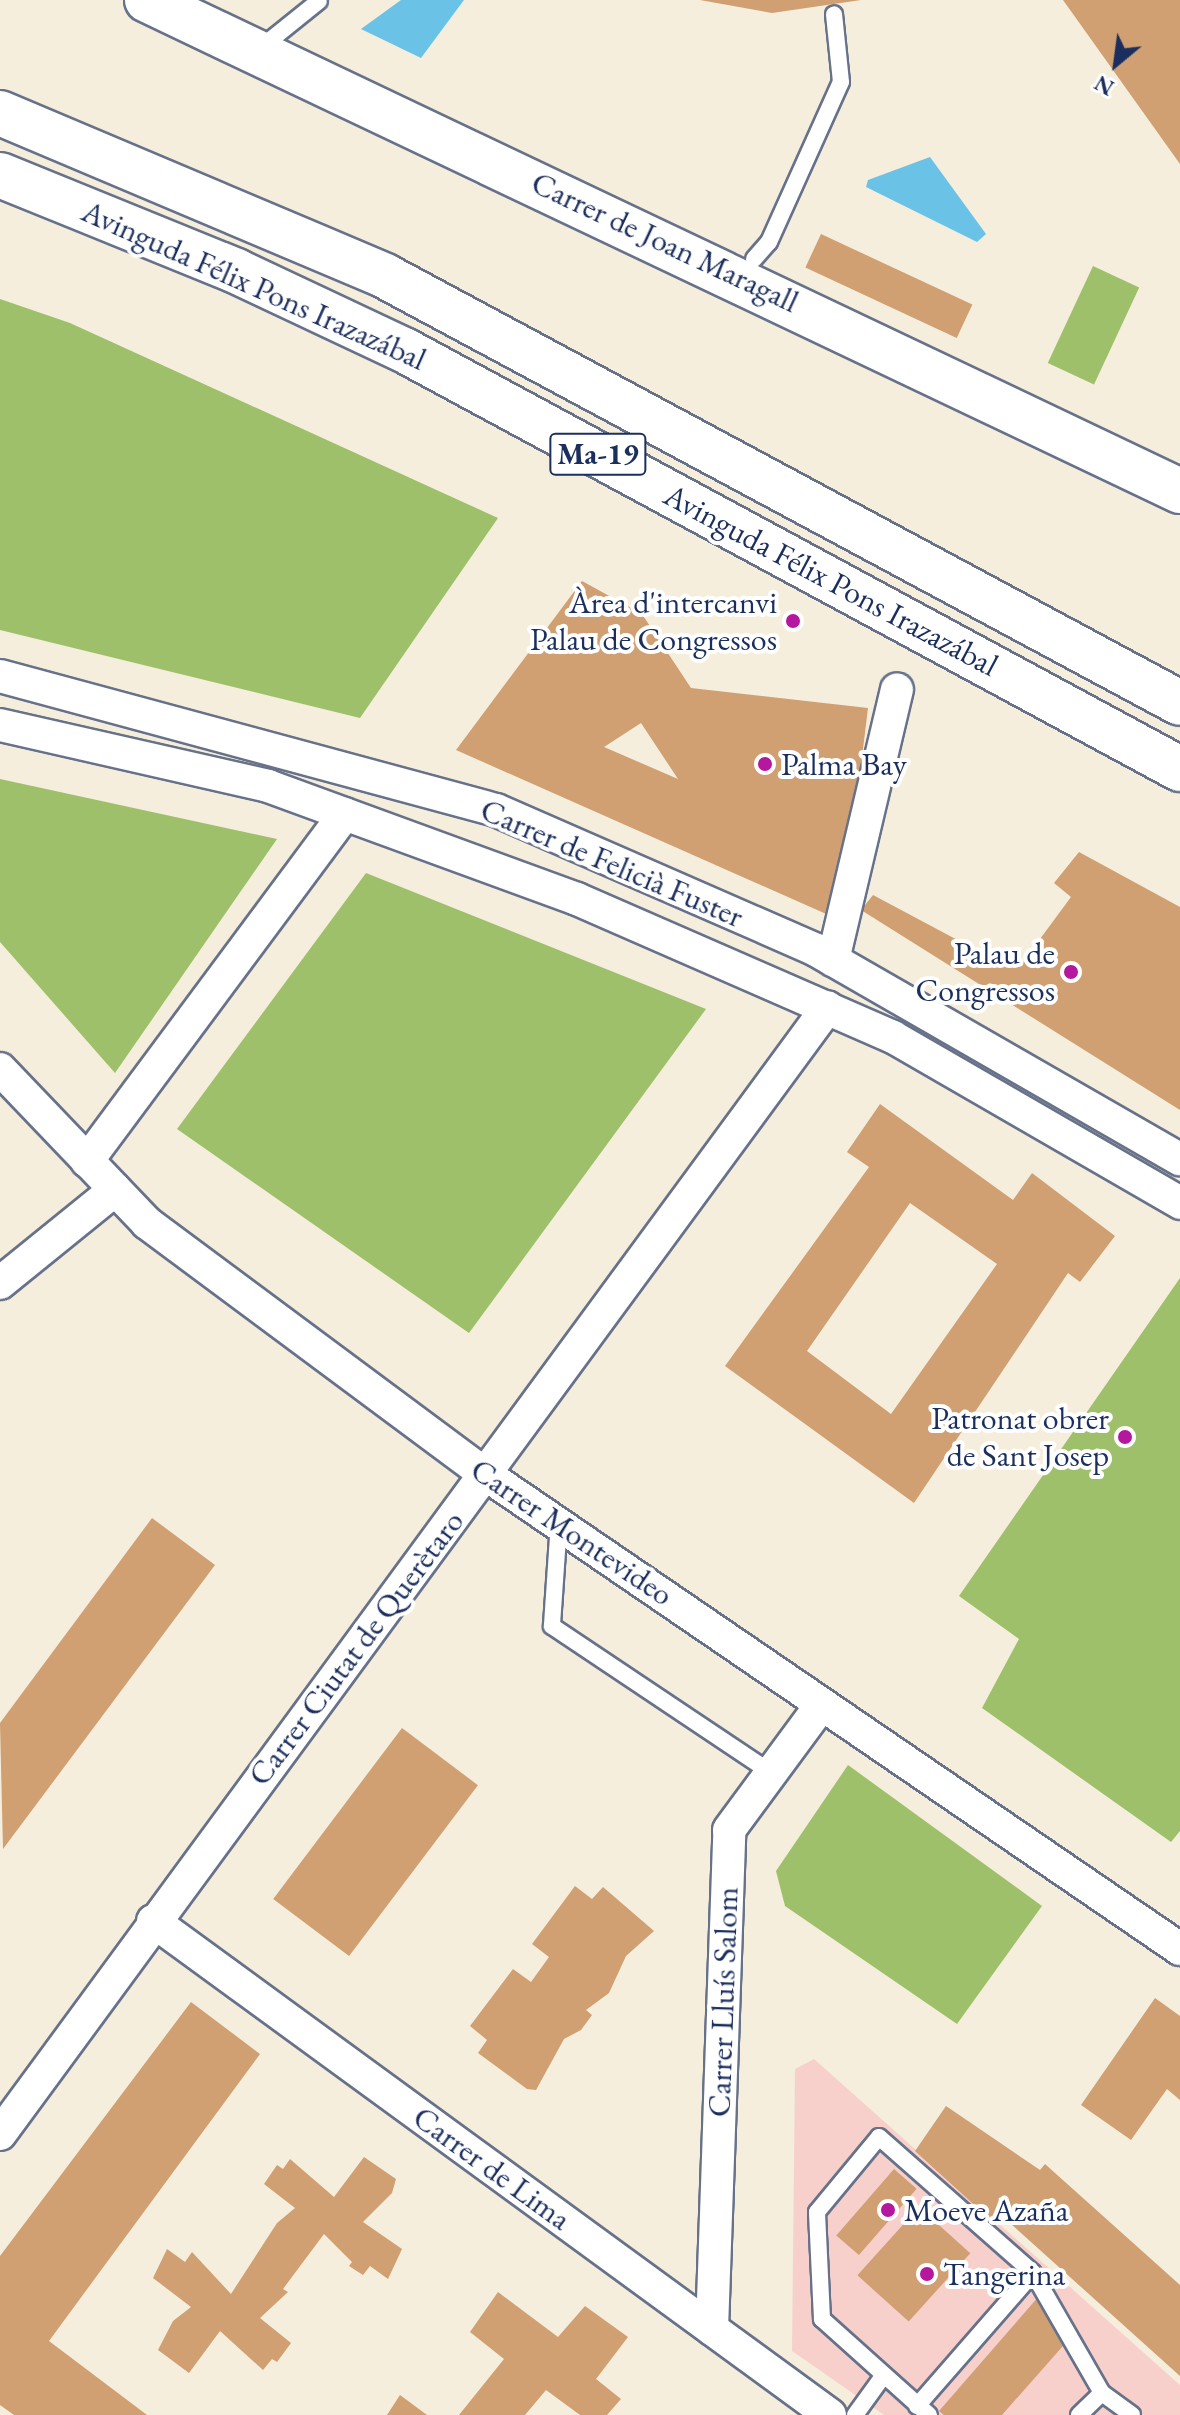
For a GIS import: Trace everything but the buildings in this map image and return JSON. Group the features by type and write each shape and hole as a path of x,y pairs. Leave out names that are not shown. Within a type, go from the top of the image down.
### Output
{"main road":[{"name":"Carrer de Joan Maragall","path":"147,0 1180,491"},
{"name":"Avinguda Félix Pons Irazazábal","path":"0,113 385,276 1180,703"},
{"name":"Avinguda Félix Pons Irazazábal","path":"0,175 236,271 404,350 1180,769"}],"street":[{"name":"Carrer de Felicià Fuster","path":"0,676 496,810 833,960 1180,1159"},
{"path":"833,960 897,689"},
{"name":"Carrer de Felicià Fuster","path":"0,725 268,786 577,899 893,1037 1180,1203"},
{"path":"87,1161 345,814"},
{"name":"Carrer Ciutat de Querètaro","path":"0,2134 153,1921 828,1007"},
{"name":"Carrer Montevideo","path":"0,1069 147,1223 485,1474 559,1519 821,1705 1180,1949"},
{"path":"0,1283 115,1190"},
{"name":"Carrer Lluís Salom","path":"712,2329 729,1830 821,1705"},
{"name":"Carrer de Lima","path":"153,1921 830,2415"}],"lane":[{"path":"257,51 319,1"},
{"path":"754,259 769,242 841,82 834,14"},
{"path":"559,1519 552,1626 770,1772"},
{"path":"1033,2273 923,2410 822,2319 817,2212 879,2137 1033,2273 1102,2393 1132,2415"},
{"path":"855,2415 884,2375"},
{"path":"1079,2415 1102,2393"}],"shaded area":[{"name":"Moeve Azaña","path":"814,2059 1180,2385 1180,2415 884,2415 792,2351 795,2069"}],"green space":[{"path":"1093,266 1139,288 1094,385 1048,363"},
{"path":"0,299 70,323 498,518 360,718 0,630"},
{"path":"0,779 277,839 115,1073 0,942"},
{"path":"366,873 706,1009 469,1333 177,1129"},
{"name":"Patronat obrer de Sant Josep","path":"1180,1278 1180,1831 1171,1842 982,1708 1019,1639 959,1596"},
{"path":"848,1765 1042,1906 957,2024 785,1906 776,1871"}],"water":[{"path":"401,0 464,0 421,58 361,29"},
{"path":"930,157 986,234 977,242 866,187 868,180"}],"place":[{"name":"Àrea d'intercanvi Palau de Congressos","path":"793,621"},
{"name":"Palma Bay","path":"765,764"},
{"name":"Palau de Congressos","path":"1071,972"},
{"name":"Patronat obrer de Sant Josep","path":"1125,1437"},
{"name":"Moeve Azaña","path":"888,2210"},
{"name":"Tangerina","path":"927,2274"}]}
